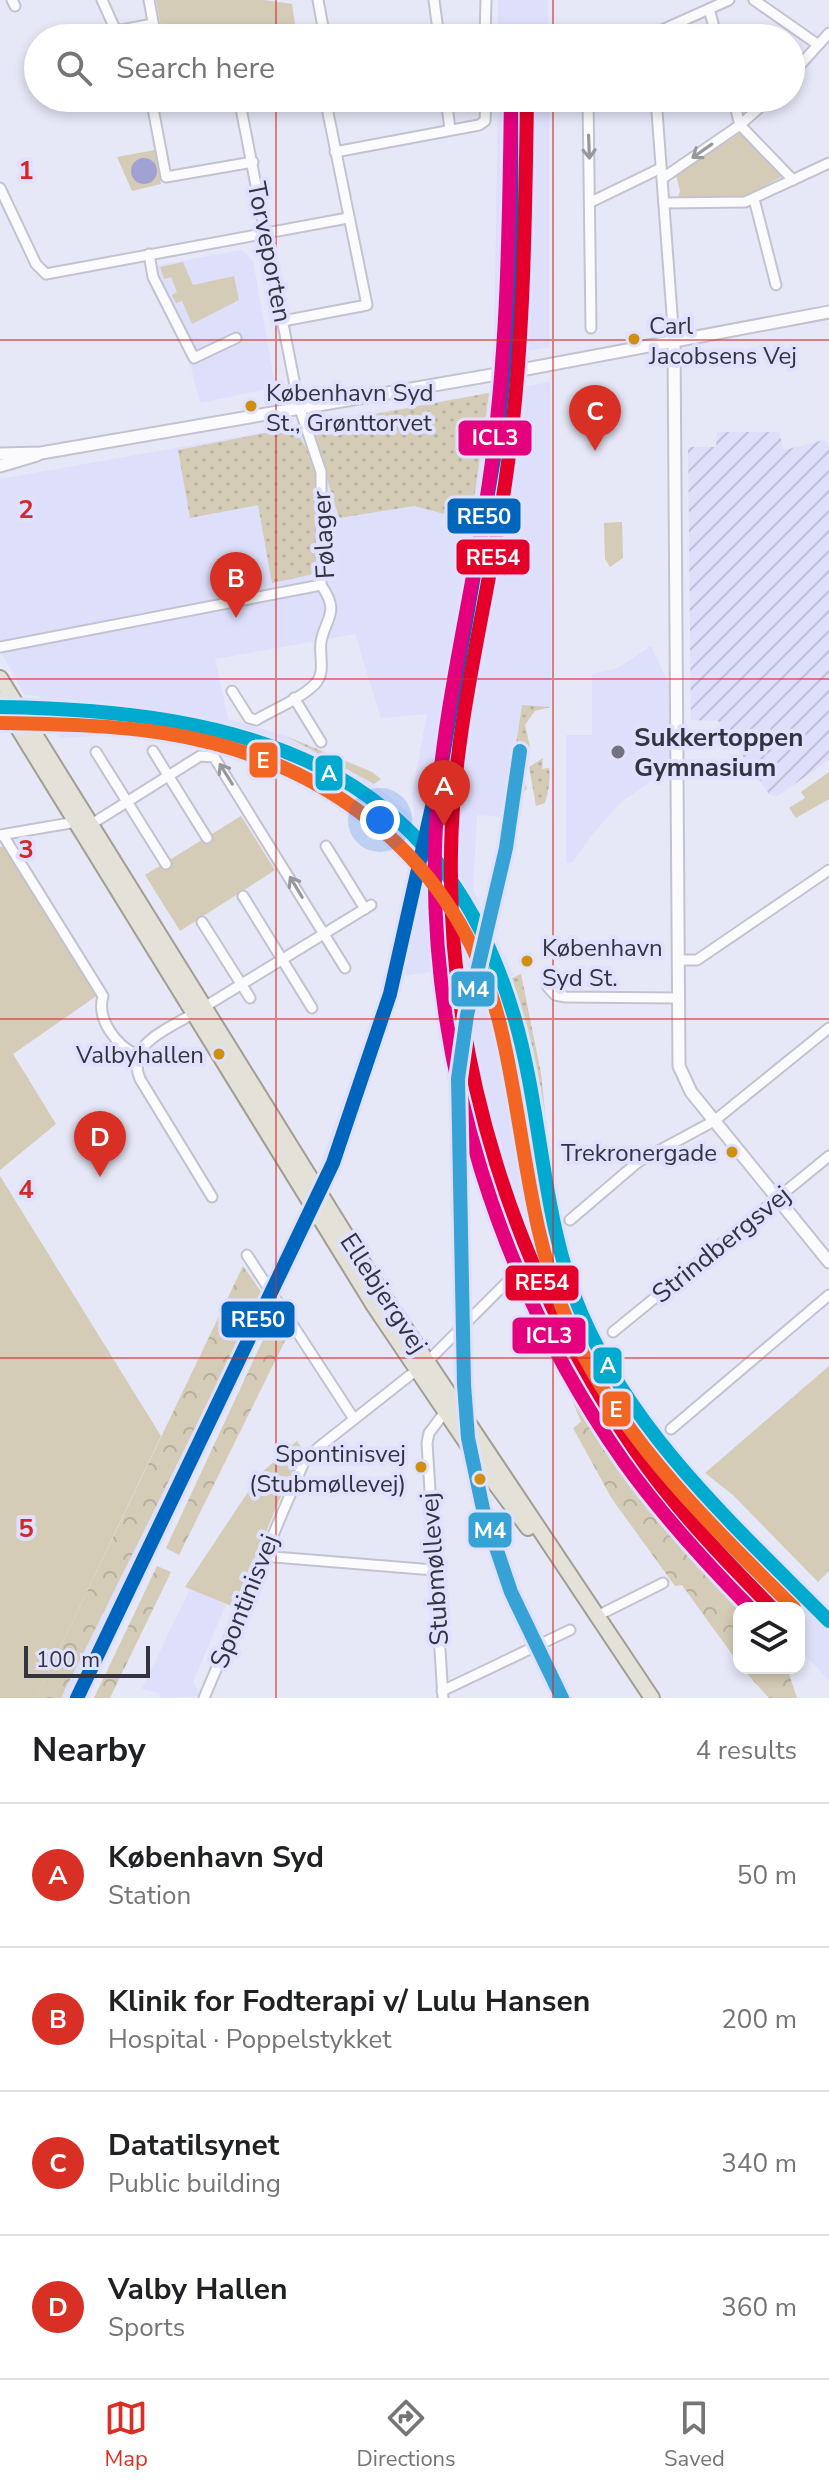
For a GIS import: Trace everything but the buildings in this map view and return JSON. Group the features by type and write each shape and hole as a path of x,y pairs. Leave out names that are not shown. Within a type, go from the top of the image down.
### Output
{"main road":[{"name":"Ellebjergvej","path":"0,678 83,823"},
{"name":"Ellebjergvej","path":"0,699 295,1152 336,1231"},
{"name":"Ellebjergvej","path":"200,1010 289,1168 336,1231 422,1366 652,1698"},
{"name":"Ellebjergvej","path":"450,1407 641,1698"}],"street":[{"path":"102,0 113,24"},
{"path":"149,0 153,24"},
{"path":"318,0 322,24"},
{"path":"434,0 437,24"},
{"path":"485,24 486,0"},
{"path":"678,24 729,0"},
{"path":"754,0 798,24"},
{"path":"709,9 713,24"},
{"path":"805,28 825,39 805,60"},
{"path":"154,112 166,177 253,162"},
{"name":"Torveporten","path":"242,112 299,406"},
{"path":"283,321 367,305 328,112"},
{"path":"448,112 450,129"},
{"path":"335,152 485,121 485,112"},
{"path":"588,112 591,328"},
{"path":"657,112 674,341 679,1066 684,1080 714,1121 829,1262"},
{"path":"737,112 740,125 793,180"},
{"path":"591,202 662,173 740,125 754,112"},
{"path":"665,203 726,203 754,199 829,163"},
{"path":"0,188 36,264 46,274 348,218"},
{"path":"754,199 776,285"},
{"path":"149,254 153,277 194,358 236,338"},
{"path":"0,466 41,453 299,406 551,365 829,312"},
{"name":"Følager","path":"232,691 249,718 256,720 314,686 320,674 321,642 331,618 329,595 321,585 321,472 299,406"},
{"path":"0,454 41,453"},
{"path":"0,647 321,585"},
{"path":"294,698 321,742"},
{"path":"153,751 207,838"},
{"path":"96,752 166,864"},
{"path":"137,1055 124,1049 111,1034 101,1003 103,996 1,835 83,823 127,801 200,756 214,757 345,968"},
{"path":"212,1197 140,1079 137,1055 149,1041 368,907 326,846"},
{"path":"678,960 697,960 829,870"},
{"path":"243,896 312,1008"},
{"path":"202,922 250,998"},
{"path":"547,986 555,995 566,997 677,998"},
{"path":"570,1220 638,1162 714,1121 829,1028"},
{"name":"Strindbergsvej","path":"613,1332 829,1156"},
{"path":"247,1255 354,1419"},
{"name":"Spontinisvej","path":"204,1698 304,1462 422,1366 514,1275"},
{"path":"671,1429 829,1295"},
{"name":"Stubmøllevej","path":"443,1694 427,1443 450,1407"},
{"path":"262,1556 434,1570"},
{"path":"597,1616 663,1583"},
{"path":"443,1694 570,1630"}],"shaded area":[{"path":"498,0 548,0 548,24 498,24"},
{"path":"498,112 549,112 549,347 494,358"},
{"path":"242,250 253,261 274,380 267,389 200,403 190,364 148,267"},
{"path":"550,382 551,707 522,706 505,817 477,815 473,890 514,975 505,979 519,1020 531,1080 554,1225 563,1261 591,1329 624,1389 684,1469 829,1615 829,1680 805,1655 805,1602 754,1602 644,1483 598,1419 566,1361 529,1277 481,1123 465,1062 450,969 403,976 349,1138 301,1247 84,1698 61,1698 262,1293 320,1166 379,998 413,860 357,807 233,744 165,732 60,738 39,696 25,695 0,650 0,479","holes":["355,634 381,718 427,714 412,795 415,818 374,784 286,736 228,719 215,659"]},
{"path":"717,432 779,432 784,450 824,440 829,447 829,760 776,797 769,794 718,721 691,720 688,447 716,447"},
{"name":"Sukkertoppen Gymnasium","path":"651,646 669,684 670,768 621,802 573,862 566,863 566,735 592,735 592,674 618,668"},
{"path":"190,1589 226,1604 193,1682 201,1696 160,1698 159,1693 142,1689"}],"green space":[{"path":"156,0 265,0 292,4 295,24 160,24"},
{"path":"744,133 781,177 742,198 678,198 680,191 676,175"},
{"path":"155,150 161,184 132,191 117,157"},
{"path":"183,262 193,285 234,276 239,300 192,324 182,301 176,303 172,295 177,292 171,277 164,279 160,267"},
{"path":"489,393 471,521 414,506 339,518 311,426"},
{"path":"290,428 303,442 315,477 317,516 314,574 272,583 258,505 190,518 178,450"},
{"path":"622,522 623,558 610,567 605,559 604,523"},
{"path":"522,705 551,707 535,711 525,725 530,747 521,771 527,789 514,797 515,809 505,817 511,784 518,784 519,774 512,773 514,763 521,764 523,753 515,751"},
{"path":"286,736 372,772 381,779 374,784"},
{"path":"543,758 542,769 549,768 549,786 545,803 536,806 529,767"},
{"path":"829,772 829,799 796,818 789,808 805,798 801,792"},
{"path":"241,816 275,870 180,931 145,875"},
{"path":"14,845 105,990 13,1054 56,1124 0,1170 0,847"},
{"path":"521,974 541,1073 554,1198 565,1223 558,1232 519,1020 506,981"},
{"path":"0,1176 161,1436 36,1698 0,1698"},
{"path":"243,1266 262,1293 61,1698 36,1698"},
{"path":"274,1316 287,1337 179,1555 166,1548"},
{"path":"555,1356 570,1369 597,1417 639,1474 754,1602 733,1602 733,1656 682,1585 675,1586 612,1499 573,1428 581,1422"},
{"path":"829,1366 829,1571 818,1582 733,1495 705,1473"},
{"path":"297,1441 306,1454 282,1494 234,1607 185,1587 260,1474"},
{"path":"157,1566 171,1572 110,1698 94,1698"},
{"path":"747,1674 789,1674 797,1698 769,1698"}],"water":[{"path":"144,158 153,162 157,171 153,180 144,184 135,180 131,171 135,162"}],"transit line":[{"name":"RE50","path":"77,1698 333,1163 390,994 442,762 498,435 512,283 511,112"},
{"name":"ICL3","path":"511,112 506,291 495,435 482,529 449,711 437,803 437,930 445,1011 460,1091 481,1170 508,1247 541,1322 580,1394 624,1462 684,1537 744,1602"},
{"name":"RE54","path":"527,112 522,291 511,436 498,530 464,713 453,805 453,930 461,1009 476,1088 496,1164 523,1239 555,1312 592,1383 650,1471 700,1532 766,1602"},
{"name":"A","path":"0,707 88,711 171,721 249,739 319,767 382,806 436,860 480,929 514,1016 524,1053 558,1242 582,1315 604,1359 630,1401 691,1479 829,1621"},
{"name":"E","path":"0,723 144,730 224,746 280,766 332,793 378,827 419,867 453,913 481,966 500,1025 543,1248 567,1320 587,1362 637,1439 666,1474 788,1602"},
{"name":"M4","path":"520,751 506,848 467,1015 458,1079 464,1384 468,1438 483,1509 511,1592 562,1698"}],"place":[{"name":"Carl Jacobsens Vej","path":"634,339"},
{"name":"København Syd St., Grønttorvet","path":"251,406"},
{"name":"Datatilsynet","path":"595,451"},
{"name":"Klinik for Fodterapi v/ Lulu Hansen","path":"236,618"},
{"name":"Sukkertoppen Gymnasium","path":"618,752"},
{"name":"København Syd","path":"444,826"},
{"name":"København Syd St.","path":"527,961"},
{"name":"Valbyhallen","path":"219,1054"},
{"name":"Trekronergade","path":"732,1152"},
{"name":"Valby Hallen","path":"100,1177"},
{"name":"Spontinisvej (Stubmøllevej)","path":"421,1467"}]}
